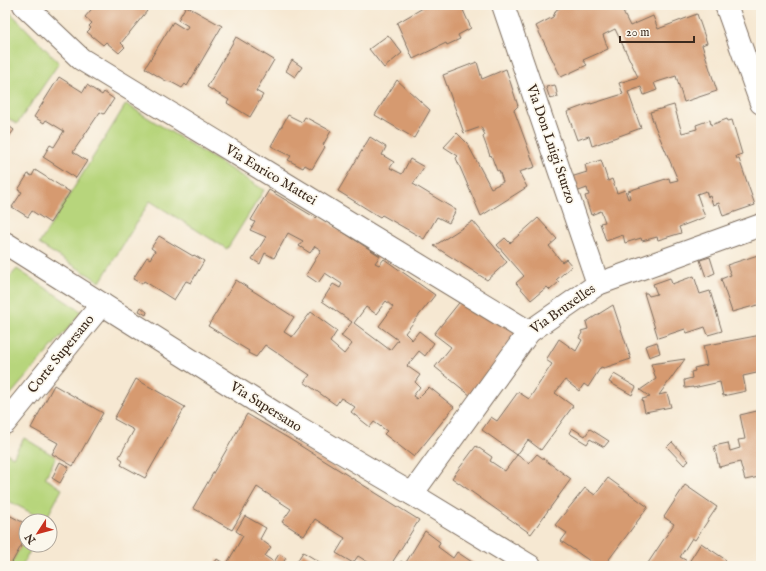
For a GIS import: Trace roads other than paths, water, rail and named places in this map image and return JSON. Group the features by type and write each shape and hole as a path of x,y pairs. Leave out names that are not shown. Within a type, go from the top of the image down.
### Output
{"street":[{"name":"Via Enrico Mattei","path":"24,5 81,59 529,332"},
{"path":"726,5 761,103"},
{"name":"Via Don Luigi Sturzo","path":"511,9 598,284"},
{"name":"Via Bruxelles","path":"412,494 529,332 598,284 761,225"},
{"name":"Via Supersano","path":"5,243 286,420 530,566"},
{"name":"Corte Supersano","path":"5,423 102,304"}]}
